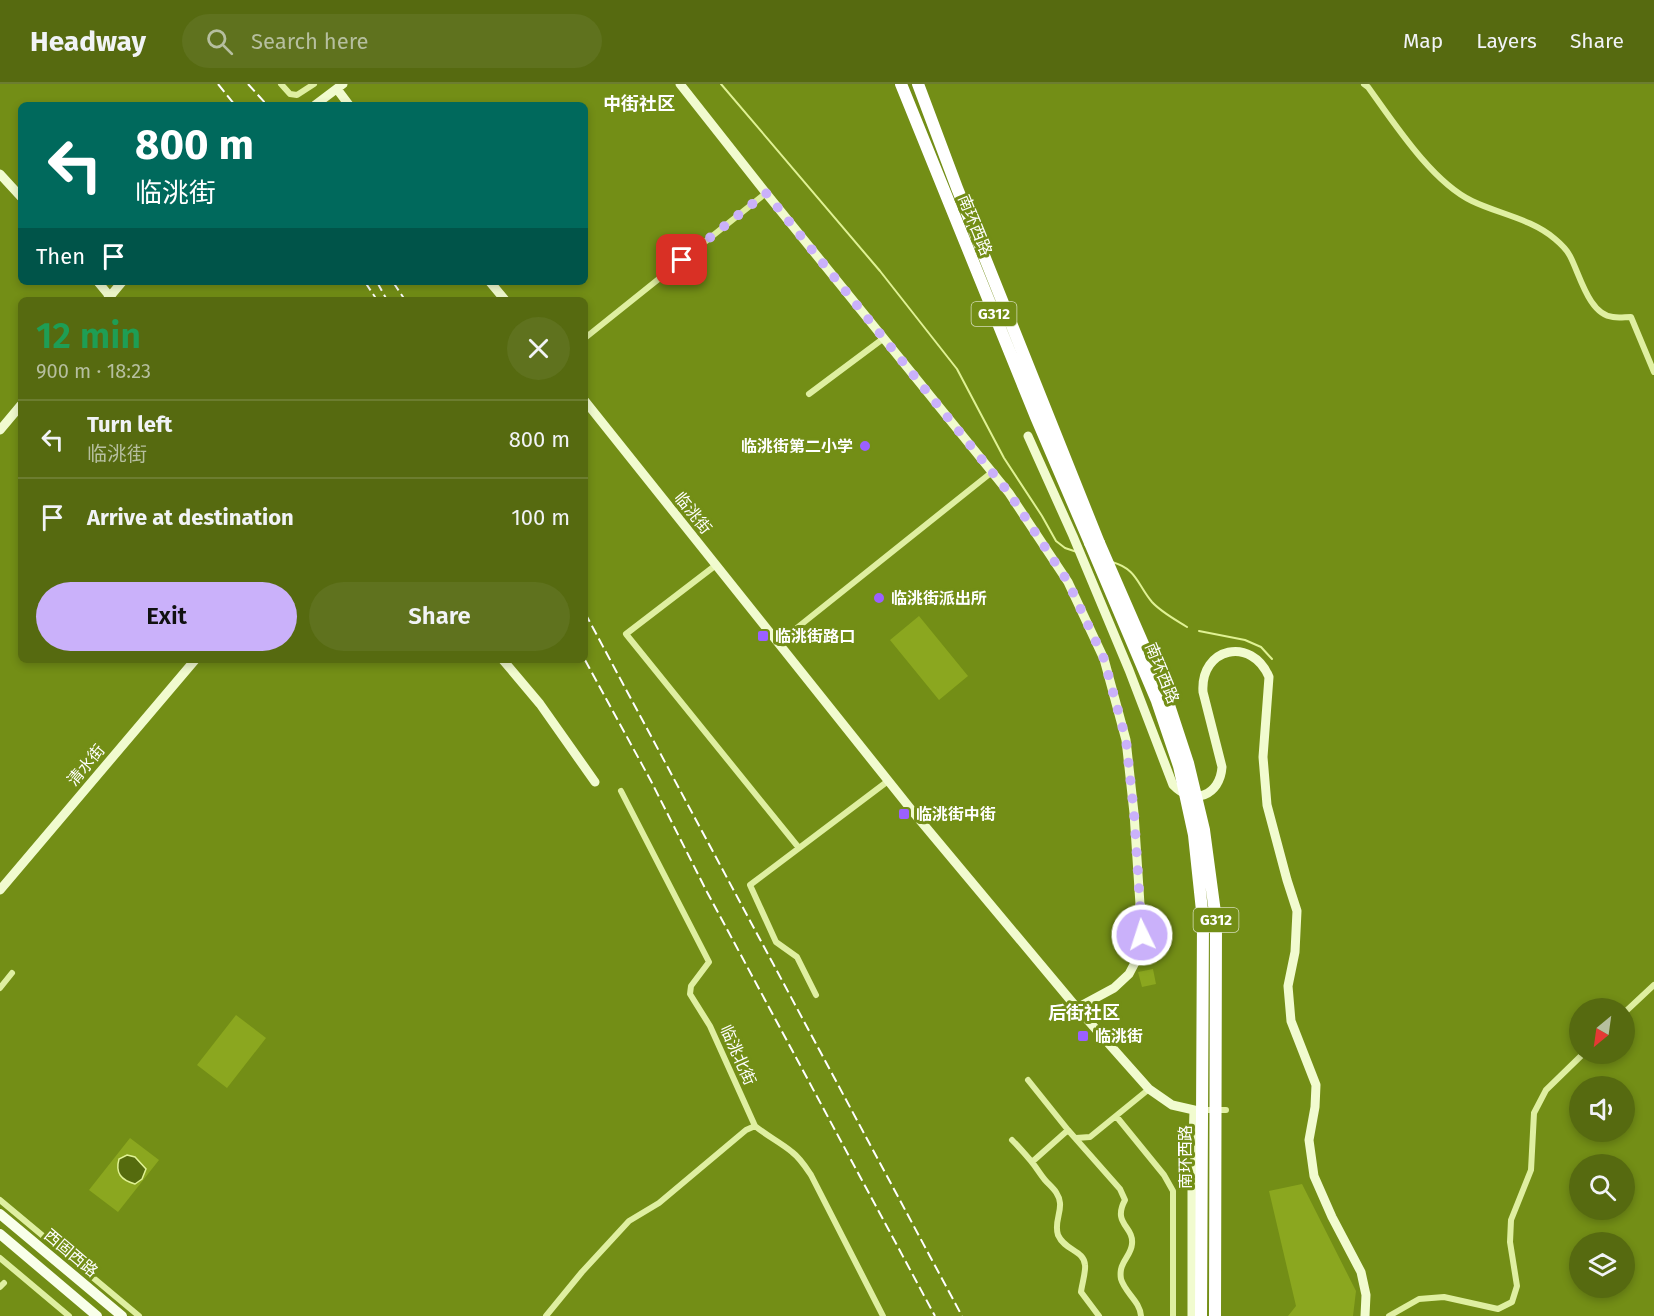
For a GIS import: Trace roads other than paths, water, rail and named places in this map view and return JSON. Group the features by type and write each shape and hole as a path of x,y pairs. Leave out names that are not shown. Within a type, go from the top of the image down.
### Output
{"highway":[{"name":"南环西路","path":"901,84 944,193 1095,543 1167,699 1188,763 1204,830 1216,920 1215,1316"},
{"name":"南环西路","path":"918,84 1179,766 1194,835 1203,920 1201,1316"}],"main road":[{"path":"944,193 957,188"},
{"name":"西固西路","path":"0,1214 122,1316"},
{"name":"西固西路","path":"0,1234 98,1316"}],"street":[{"path":"281,84 290,94 295,95 302,94 314,84"},
{"path":"680,84 1009,493 1068,582 1104,659 1126,740 1134,813 1142,935 1139,955 1129,974 1114,988 1077,1008"},
{"path":"1364,84 1426,163 1450,188 1471,201 1540,228 1556,240 1569,254 1598,312 1611,317 1631,317 1654,372"},
{"path":"319,102 340,86 348,102"},
{"path":"0,174 18,194"},
{"path":"588,337 766,193"},
{"path":"492,285 502,297"},
{"path":"809,394 884,338"},
{"name":"临洮街","path":"588,405 888,781 1077,1008 1149,1089 1172,1105 1194,1110"},
{"path":"0,430 18,409"},
{"path":"1028,436 1129,670 1173,785 1179,791 1187,795 1204,795 1218,784 1221,776 1202,682 1210,663 1218,656 1239,651 1258,659 1269,677 1263,756 1267,805 1297,911 1295,952 1288,986 1291,1021 1316,1085 1309,1140 1314,1176 1360,1272 1366,1295 1365,1316"},
{"path":"778,643 992,472"},
{"path":"716,565 626,634 799,848"},
{"name":"清水街","path":"0,890 192,663"},
{"path":"506,663 540,704 595,782"},
{"path":"816,995 796,957 776,942 750,885 888,781"},
{"name":"临洮北街","path":"621,791 709,962 691,986 690,994 710,1026 755,1126"},
{"path":"0,988 12,973"},
{"path":"1635,1003 1654,985"},
{"path":"1389,1316 1419,1299 1444,1297 1498,1309 1512,1302 1517,1286 1510,1242 1511,1220 1531,1170 1534,1113 1546,1090 1573,1064"},
{"path":"1028,1080 1120,1189 1125,1200 1121,1219 1131,1234 1132,1244 1123,1262 1122,1281 1139,1306 1141,1316"},
{"path":"1076,1137 1090,1137 1149,1089"},
{"path":"1192,1316 1194,1110 1226,1110"},
{"path":"1116,1116 1164,1175 1173,1191 1173,1316"},
{"path":"546,1316 582,1272 629,1221 660,1203 746,1130 755,1126 801,1160 811,1175 883,1316"},
{"path":"1032,1162 1068,1130"},
{"path":"1012,1140 1058,1194 1060,1203 1057,1229 1059,1237 1064,1245 1084,1258 1085,1269 1081,1292 1099,1316"},
{"path":"0,1200 139,1316"},
{"path":"0,1258 69,1316"}],"waterway":[{"path":"721,84 880,271 957,369 1004,458 1056,541 1065,548 1077,552"},
{"path":"1112,562 1132,573 1156,606 1187,627"},
{"path":"1199,631 1245,640 1261,647 1272,659"}],"railway":[{"path":"218,84 233,102"},
{"path":"248,84 264,102"},
{"path":"367,285 375,297"},
{"path":"379,285 385,297"},
{"path":"395,285 403,297"},
{"path":"588,619 962,1316"},
{"path":"587,663 935,1316"}],"place":[{"name":"临洮街第二小学","path":"865,446"},
{"name":"临洮街派出所","path":"879,598"},
{"name":"临洮街路口","path":"763,636"},
{"name":"临洮街中街","path":"904,814"},
{"name":"临洮街","path":"1083,1036"}],"district":[{"name":"中街社区","path":"639,104"},
{"name":"后街社区","path":"1084,1013"}]}
